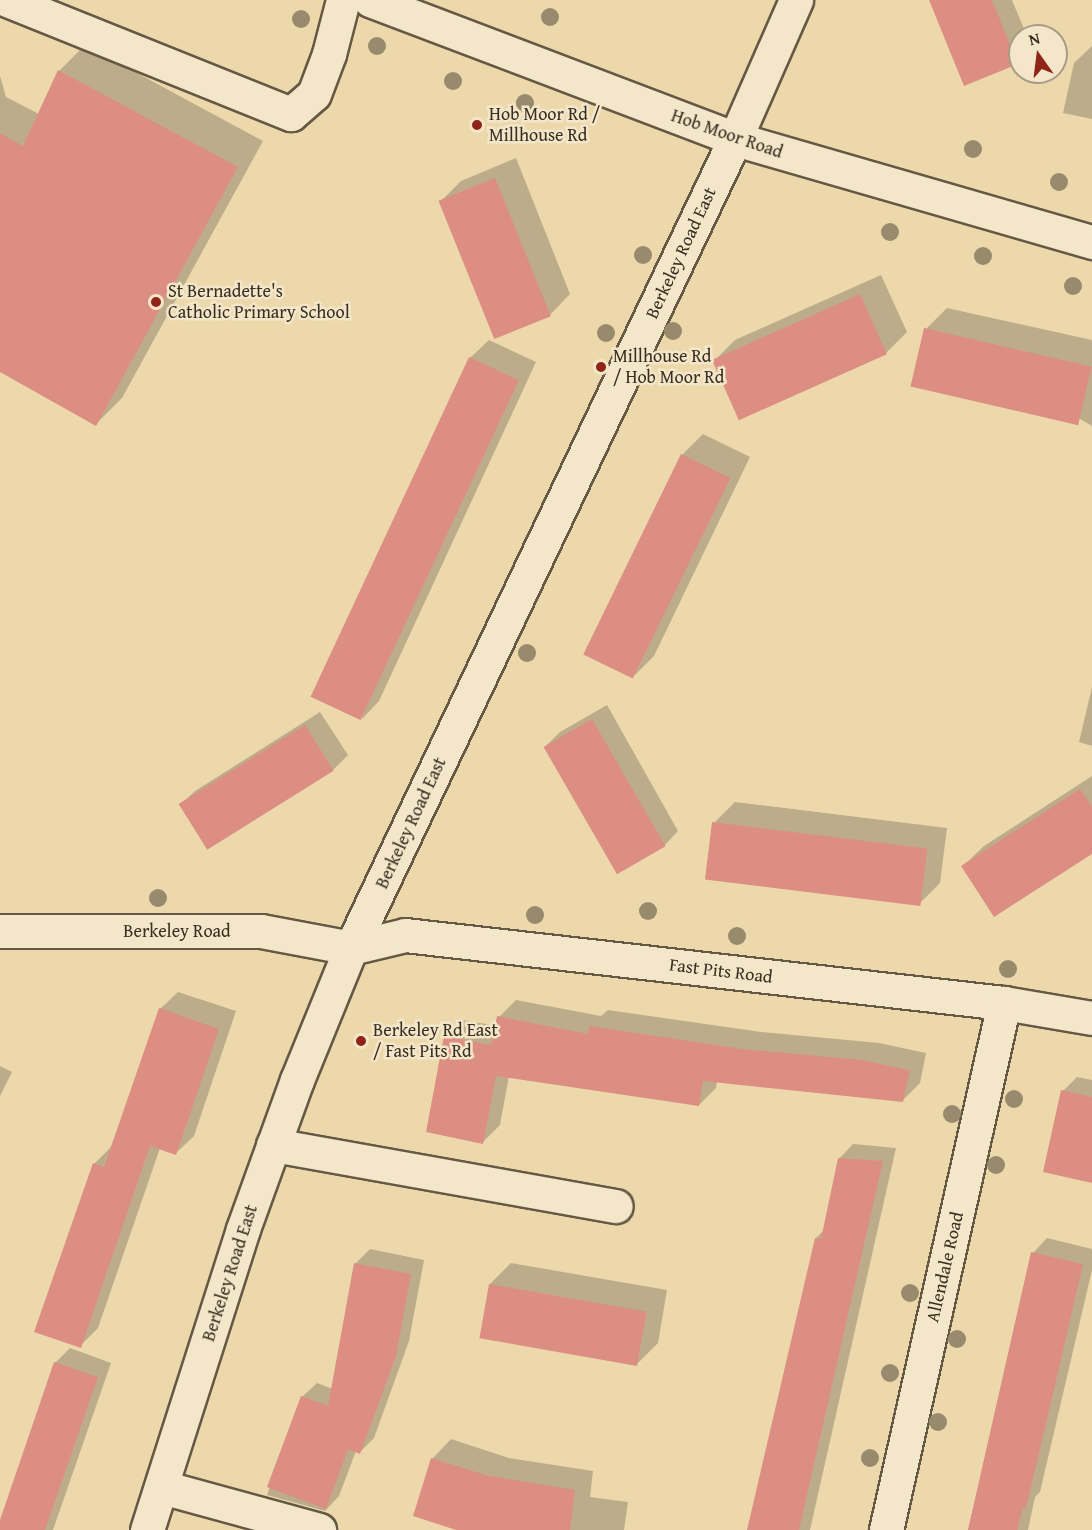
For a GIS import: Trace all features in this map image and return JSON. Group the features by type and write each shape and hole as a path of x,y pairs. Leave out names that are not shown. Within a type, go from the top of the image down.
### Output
{"street":[{"path":"7,0 291,114 314,94 329,54 343,0"},
{"name":"Hob Moor Road","path":"370,0 417,8 735,139 1092,243"},
{"name":"Berkeley Road East","path":"147,1530 273,1145 351,948 735,139 796,0"},
{"name":"Berkeley Road","path":"0,931 261,931 351,948"},
{"name":"Fast Pits Road","path":"351,948 405,935 1004,1003 1092,1017"},
{"name":"Allendale Road","path":"886,1530 1004,1003"},
{"path":"273,1145 616,1206"},
{"path":"162,1487 319,1530"}],"building":[{"path":"929,0 992,0 1008,39 1008,68 964,86"},
{"path":"58,70 238,167 96,426 0,372 0,133 23,146"},
{"path":"495,178 551,316 494,339 438,201"},
{"path":"860,294 887,354 739,420 712,360"},
{"path":"924,328 1092,367 1078,425 911,386"},
{"path":"469,357 519,380 360,720 311,697"},
{"path":"681,454 730,478 633,679 583,654"},
{"path":"592,719 666,846 617,874 544,747"},
{"path":"305,725 334,771 207,850 179,804"},
{"path":"1080,789 1092,807 1092,854 994,917 961,866"},
{"path":"712,822 927,848 920,906 705,880"},
{"path":"159,1008 219,1029 176,1155 150,1146 81,1348 34,1332 93,1163 104,1167"},
{"path":"497,1016 588,1034 589,1026 743,1049 861,1060 910,1070 903,1102 703,1081 699,1106 496,1076 483,1144 426,1132 444,1036 491,1045"},
{"path":"1061,1090 1092,1097 1092,1183 1043,1172"},
{"path":"838,1158 883,1161 799,1530 747,1530 815,1238 821,1239"},
{"path":"1031,1252 1083,1264 1026,1508 1023,1507 1017,1530 968,1530"},
{"path":"354,1263 411,1274 396,1356 360,1454 348,1449 326,1509 267,1487 301,1396 328,1406"},
{"path":"489,1284 647,1312 637,1366 479,1338"},
{"path":"54,1362 98,1377 45,1530 0,1530 0,1520"},
{"path":"431,1458 489,1476 575,1490 570,1530 456,1530 413,1516"}],"place":[{"name":"Hob Moor Rd / Millhouse Rd","path":"477,125"},
{"name":"St Bernadette's Catholic Primary School","path":"156,302"},
{"name":"Millhouse Rd / Hob Moor Rd","path":"601,367"},
{"name":"Berkeley Rd East / Fast Pits Rd","path":"361,1041"}]}
